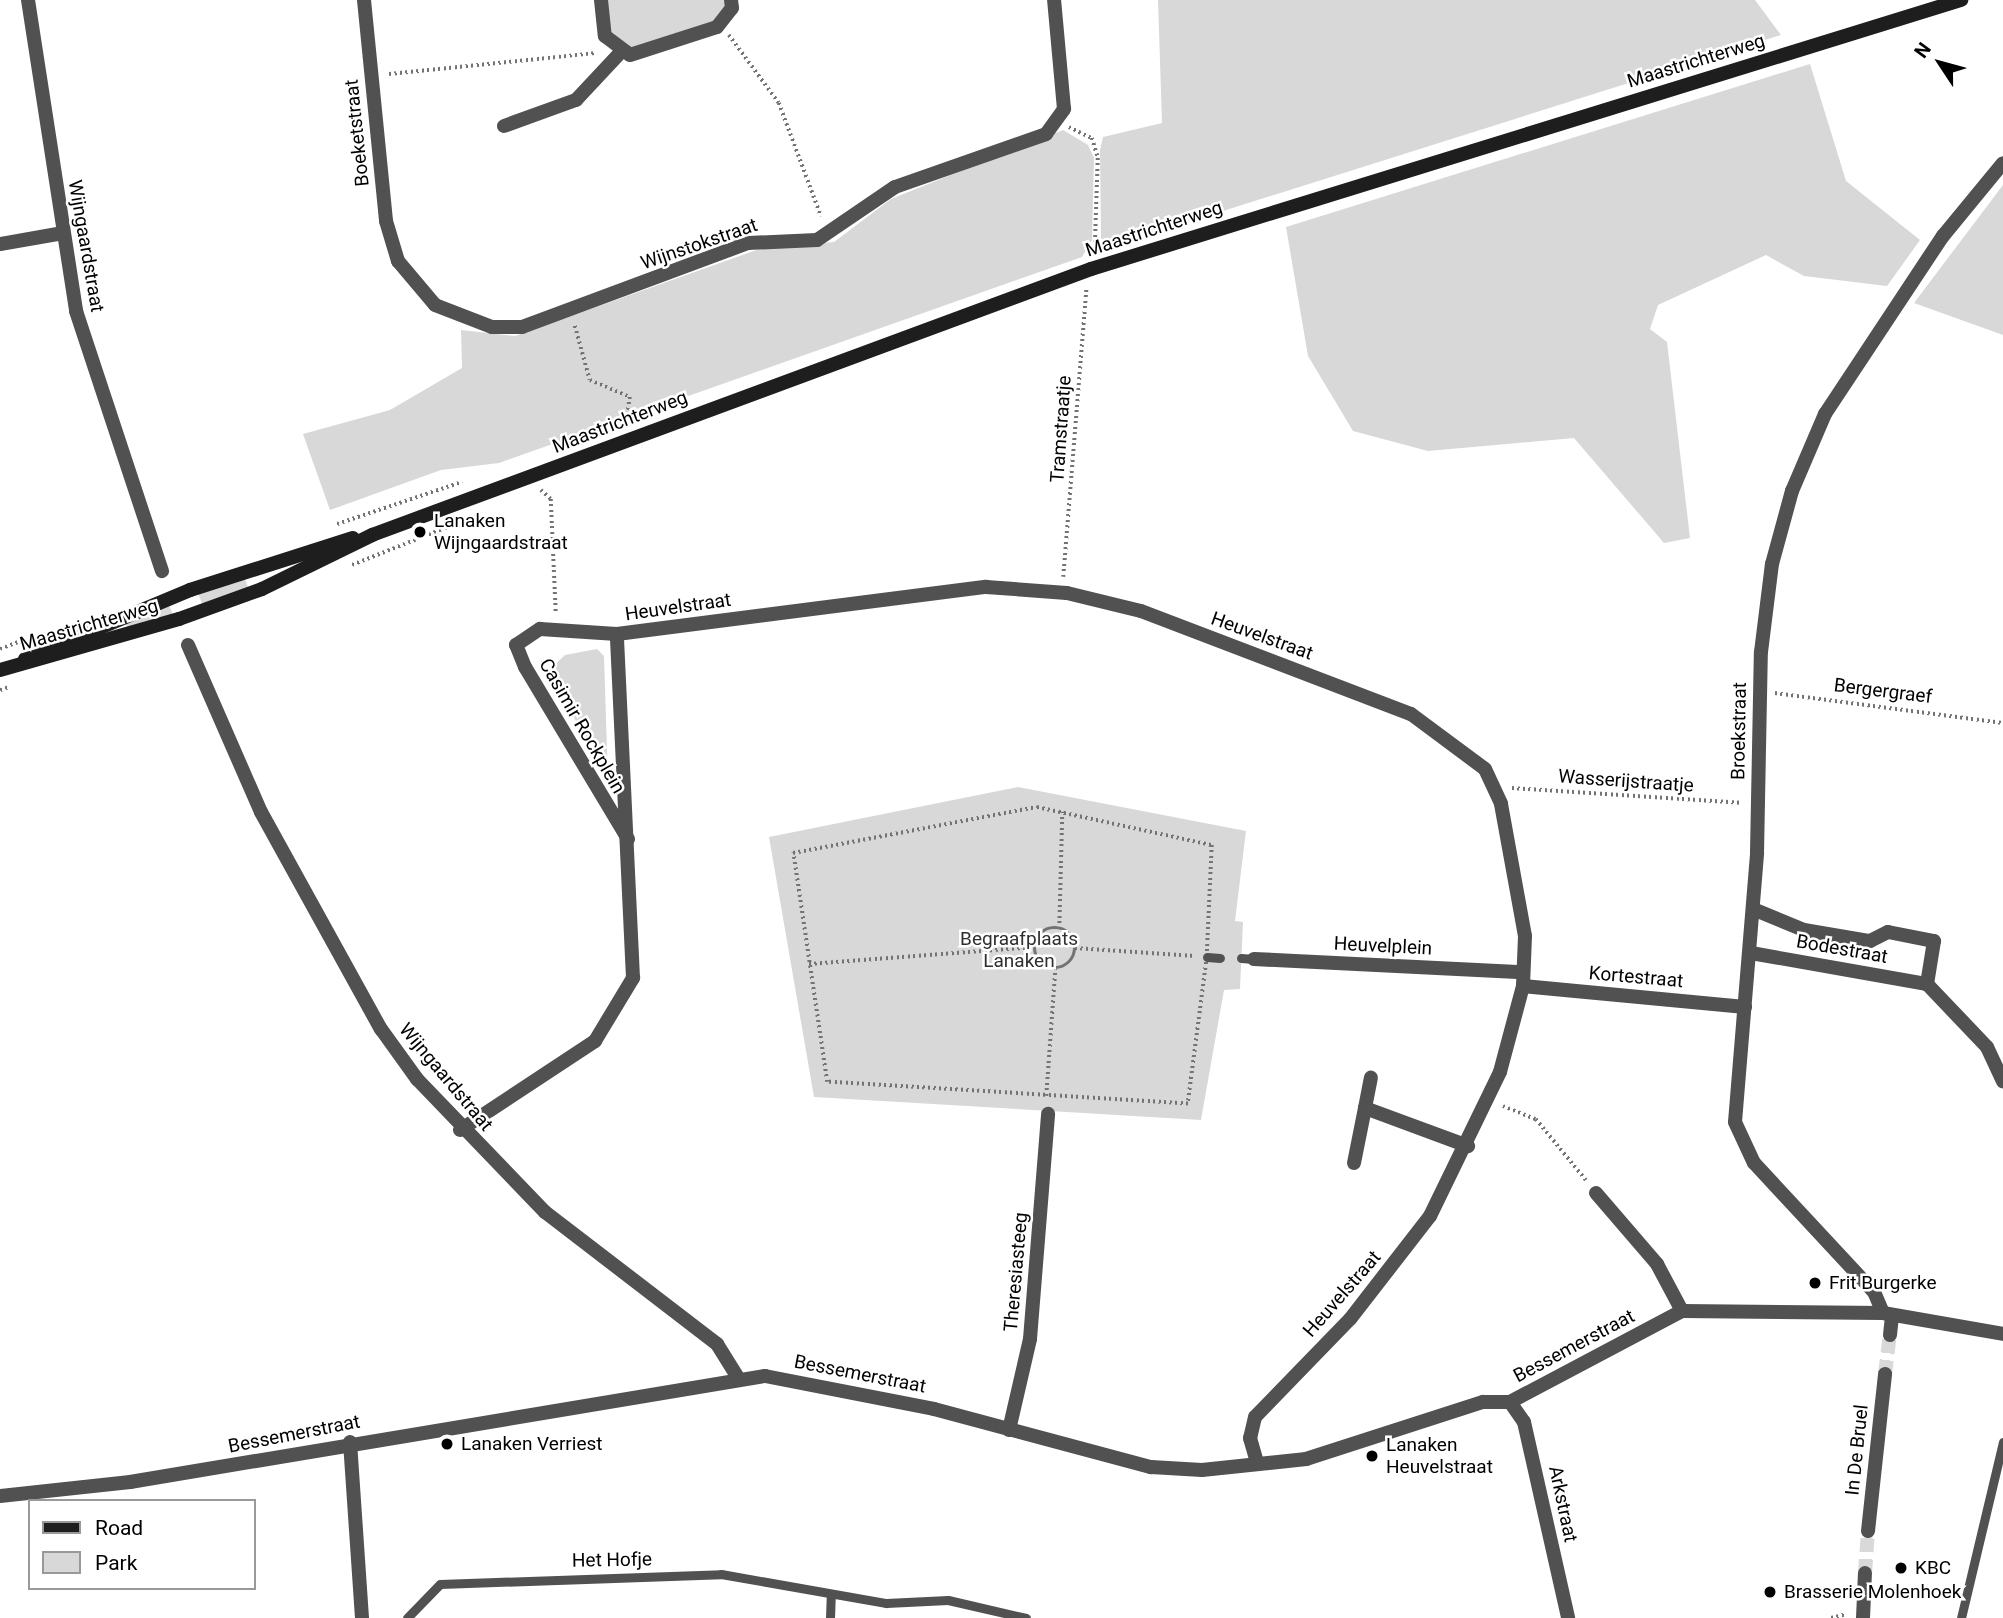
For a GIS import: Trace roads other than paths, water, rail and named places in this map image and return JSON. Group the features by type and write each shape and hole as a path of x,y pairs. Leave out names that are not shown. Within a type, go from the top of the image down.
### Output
{"main road":[{"name":"Maastrichterweg","path":"4,668 190,590 372,535 1091,269 1961,0"},
{"name":"Maastrichterweg","path":"4,668 179,619 262,589 372,535"}],"street":[{"name":"Wijngaardstraat","path":"27,0 76,311 162,571"},
{"name":"Boeketstraat","path":"364,0 386,221 398,261"},
{"path":"601,0 606,36 618,52 640,55 720,24 731,0"},
{"name":"Wijnstokstraat","path":"398,261 414,287 464,318 522,327 559,316 748,243 828,235 895,187 1046,134 1064,109 1054,0"},
{"path":"504,126 576,100 618,52"},
{"name":"Broekstraat","path":"1887,1314 1874,1292 1754,1163 1735,1122 1754,909 1759,691 1772,564 1792,491 1825,414 1943,236 2003,163"},
{"path":"0,244 63,233"},
{"name":"Heuvelstraat","path":"617,634 986,587 1062,592 1141,611 1411,714 1476,761 1493,786 1514,863 1523,979 1488,1101 1468,1146 1388,1273 1255,1417 1250,1438 1257,1462"},
{"name":"Casimir Rockplein","path":"460,1130 568,1064 595,1041 619,1008 633,978 636,936 617,634 540,628 516,645 596,794 628,839"},
{"name":"Wijngaardstraat","path":"188,645 261,811 381,1029 460,1130 575,1238 717,1344 738,1378"},
{"name":"Bodestraat","path":"1751,953 1927,984 1934,940 1888,932 1870,941 1804,930 1754,909"},
{"name":"Heuvelplein","path":"1247,959 1523,979"},
{"name":"Kortestraat","path":"1523,979 1745,1007"},
{"path":"1927,984 1987,1047 2003,1082"},
{"path":"1354,1163 1371,1078"},
{"path":"1364,1108 1468,1146"},
{"name":"Theresiasteeg","path":"1009,1430 1030,1339 1048,1114"},
{"path":"1596,1193 1657,1264 1682,1311"},
{"name":"Bessemerstraat","path":"0,1496 130,1482 350,1442 738,1378 793,1379 1151,1466 1202,1470 1257,1462 1306,1459 1483,1402 1510,1402 1682,1311 1887,1314 2003,1334"},
{"path":"1887,1314 1890,1335"},
{"name":"In De Bruel","path":"1868,1531 1885,1374"},
{"name":"Arkstraat","path":"1510,1402 1524,1422 1568,1618"},
{"path":"350,1442 362,1618"},
{"path":"1863,1618 1865,1573"}],"lane":[{"path":"1207,957 1220,958"},
{"path":"1961,1618 2003,1442"},
{"name":"Het Hofje","path":"407,1618 440,1584 472,1580 721,1574 886,1602 948,1600 1026,1618"},
{"path":"830,1618 831,1594"}],"tunnel":[{"path":"1885,1374 1890,1335"},
{"path":"1865,1573 1868,1531"}],"place":[{"name":"Lanaken Wijngaardstraat","path":"420,532"},
{"name":"Frit Burgerke","path":"1815,1283"},
{"name":"Lanaken Verriest","path":"447,1444"},
{"name":"Lanaken Heuvelstraat","path":"1372,1456"},
{"name":"KBC","path":"1901,1568"},
{"name":"Brasserie Molenhoek","path":"1770,1592"}],"park label":[{"name":"Begraafplaats Lanaken","path":"1019,950"}]}
